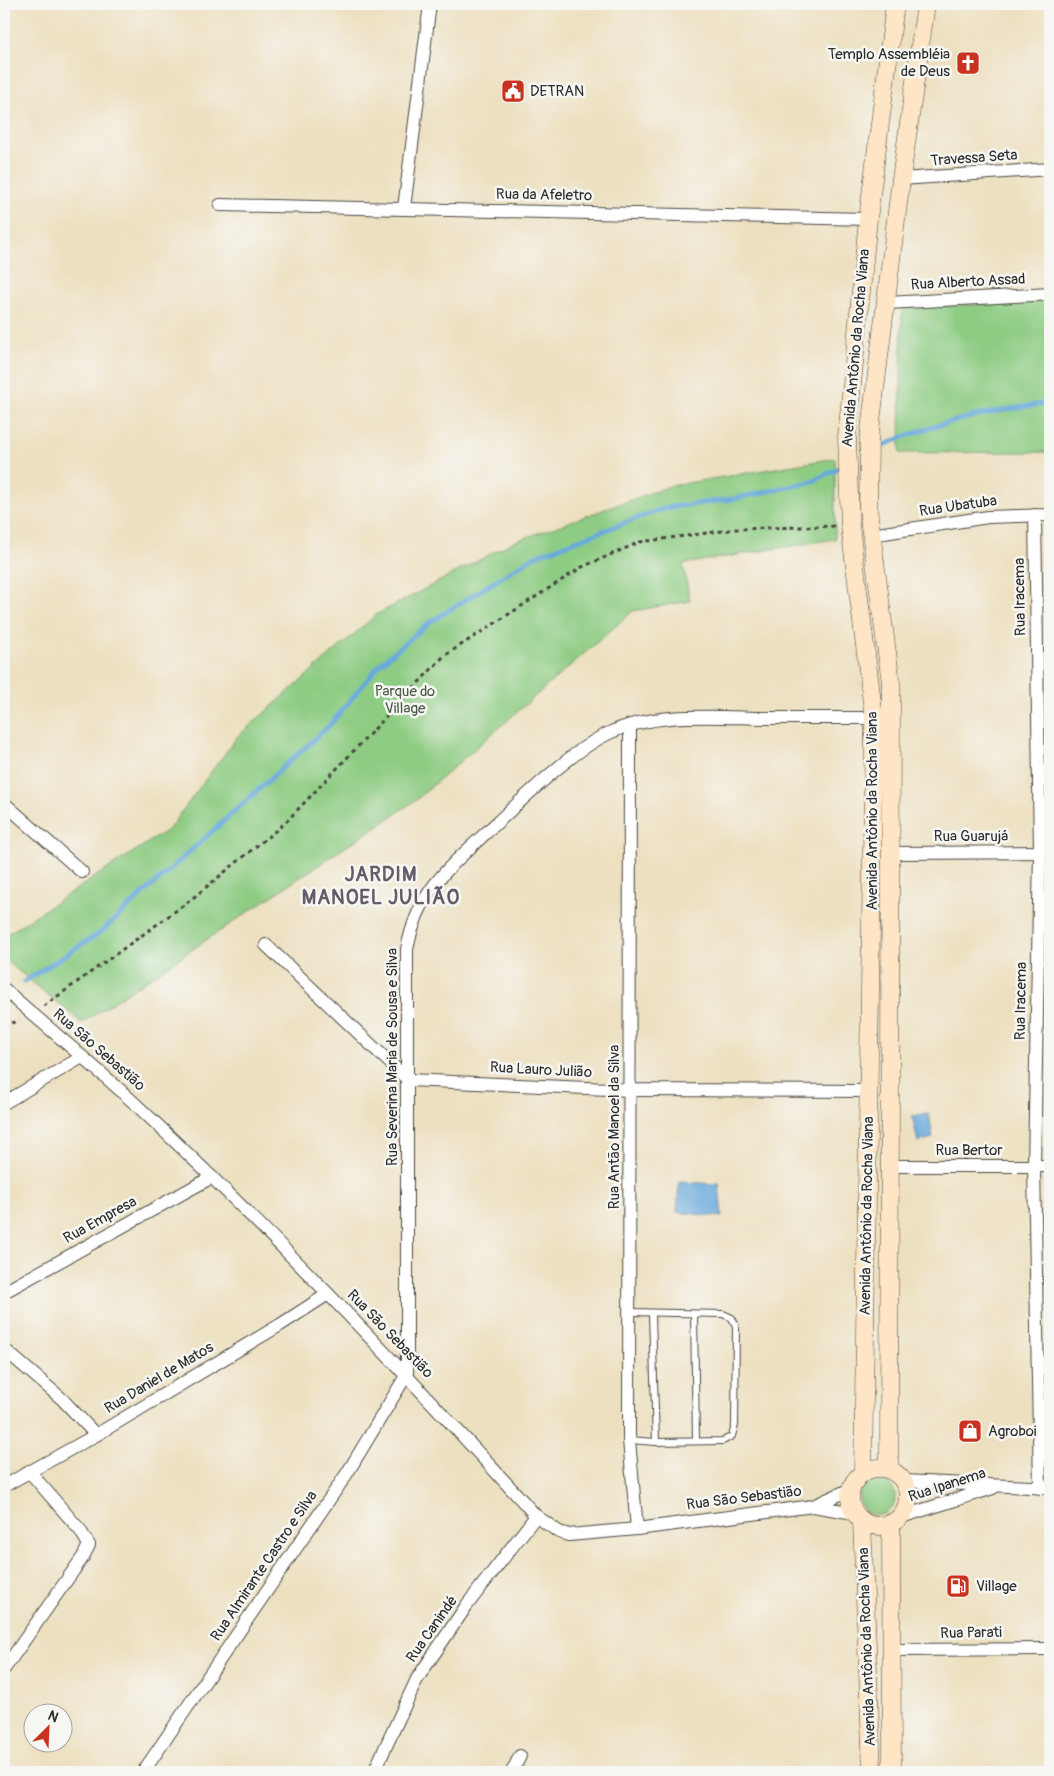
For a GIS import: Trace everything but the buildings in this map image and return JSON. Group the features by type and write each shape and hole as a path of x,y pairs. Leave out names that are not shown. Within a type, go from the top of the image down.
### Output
{"main road":[{"name":"Avenida Antônio da Rocha Viana","path":"863,1472 874,718 850,517 846,436 868,219 895,4"},
{"name":"Avenida Antônio da Rocha Viana","path":"889,1469 891,683 868,509 869,438 901,179 926,4"},
{"path":"875,1467 889,1469 904,1481 909,1499 896,1520 876,1526 858,1517 850,1506 851,1489 856,1478 863,1472 875,1467"},
{"name":"Avenida Antônio da Rocha Viana","path":"858,1517 872,1772"},
{"name":"Avenida Antônio da Rocha Viana","path":"892,1772 892,1650 896,1520"}],"street":[{"path":"404,208 430,4"},
{"name":"Travessa Seta","path":"901,179 1050,169"},
{"name":"Rua da Afeletro","path":"220,205 868,219"},
{"name":"Rua Alberto Assad","path":"887,303 1050,294"},
{"name":"Rua Iracema","path":"1035,515 1045,852 1034,1166 1045,1488"},
{"name":"Rua Ubatuba","path":"871,535 988,517 1050,515"},
{"name":"Rua Severina Maria de Sousa e Silva","path":"407,1374 407,949 414,919 427,893 467,851 564,765 596,741 630,726 662,720 708,717 874,718"},
{"name":"Rua Antão Manoel da Silva","path":"630,726 631,1090 629,1440 637,1529"},
{"path":"4,803 82,872"},
{"name":"Rua Guarujá","path":"892,853 1045,852"},
{"path":"266,945 408,1080"},
{"name":"Rua São Sebastião","path":"4,989 82,1056 212,1177 407,1374 536,1516 559,1532 569,1534 637,1529 813,1506 851,1489"},
{"path":"4,1103 82,1056"},
{"name":"Rua Lauro Julião","path":"408,1080 631,1090 869,1091"},
{"name":"Rua Bertor","path":"889,1166 1050,1166"},
{"name":"Rua Empresa","path":"4,1292 212,1177"},
{"name":"Rua Daniel de Matos","path":"4,1486 96,1435 280,1325 328,1294"},
{"path":"4,1349 62,1399 96,1435"},
{"name":"Rua Almirante Castro e Silva","path":"143,1772 346,1475 407,1374"},
{"path":"4,1669 83,1557 89,1545 80,1530 29,1471"},
{"name":"Rua Ipanema","path":"904,1481 1045,1488"},
{"name":"Rua Ipanema","path":"896,1520 1002,1485"},
{"name":"Rua São Sebastião","path":"813,1506 858,1517"},
{"name":"Rua Canindé","path":"374,1772 417,1679 467,1605 536,1516"},
{"name":"Rua Parati","path":"892,1650 1050,1649"},
{"path":"512,1772 520,1756"}],"lane":[{"path":"629,1440 656,1442 723,1441 735,1432 736,1326 730,1316 630,1312"},
{"path":"652,1314 656,1442"},
{"path":"694,1314 696,1441"}],"path":[{"path":"32,1014 188,902 285,823 444,656 582,567 640,542 736,529 850,517"}],"green space":[{"path":"1050,301 1050,452 900,453 902,308"},
{"name":"Parque do Village","path":"835,458 835,539 683,564 690,601 633,611 416,800 82,1023 4,959 4,936 169,829 237,737 376,615 513,542 670,486"},
{"path":"877,1479 884,1480 890,1484 894,1490 894,1504 890,1510 884,1514 877,1515 870,1514 864,1510 860,1504 859,1497 860,1490 864,1484 870,1480"}],"water":[{"path":"929,1114 933,1138 918,1142 912,1116"},
{"path":"679,1182 719,1184 722,1217 677,1212"}],"waterway":[{"path":"872,451 936,426 983,414 1050,403"},
{"path":"25,981 101,932 330,725 380,664 429,623 535,556 665,508 733,499 811,482 845,465"}],"place":[{"name":"Templo Assembléia de Deus","path":"968,63"},
{"name":"DETRAN","path":"513,91"},
{"name":"Agroboi","path":"970,1431"},
{"name":"Village","path":"958,1586"}],"district":[{"name":"JARDIM MANOEL JULIÃO","path":"381,886"}]}
